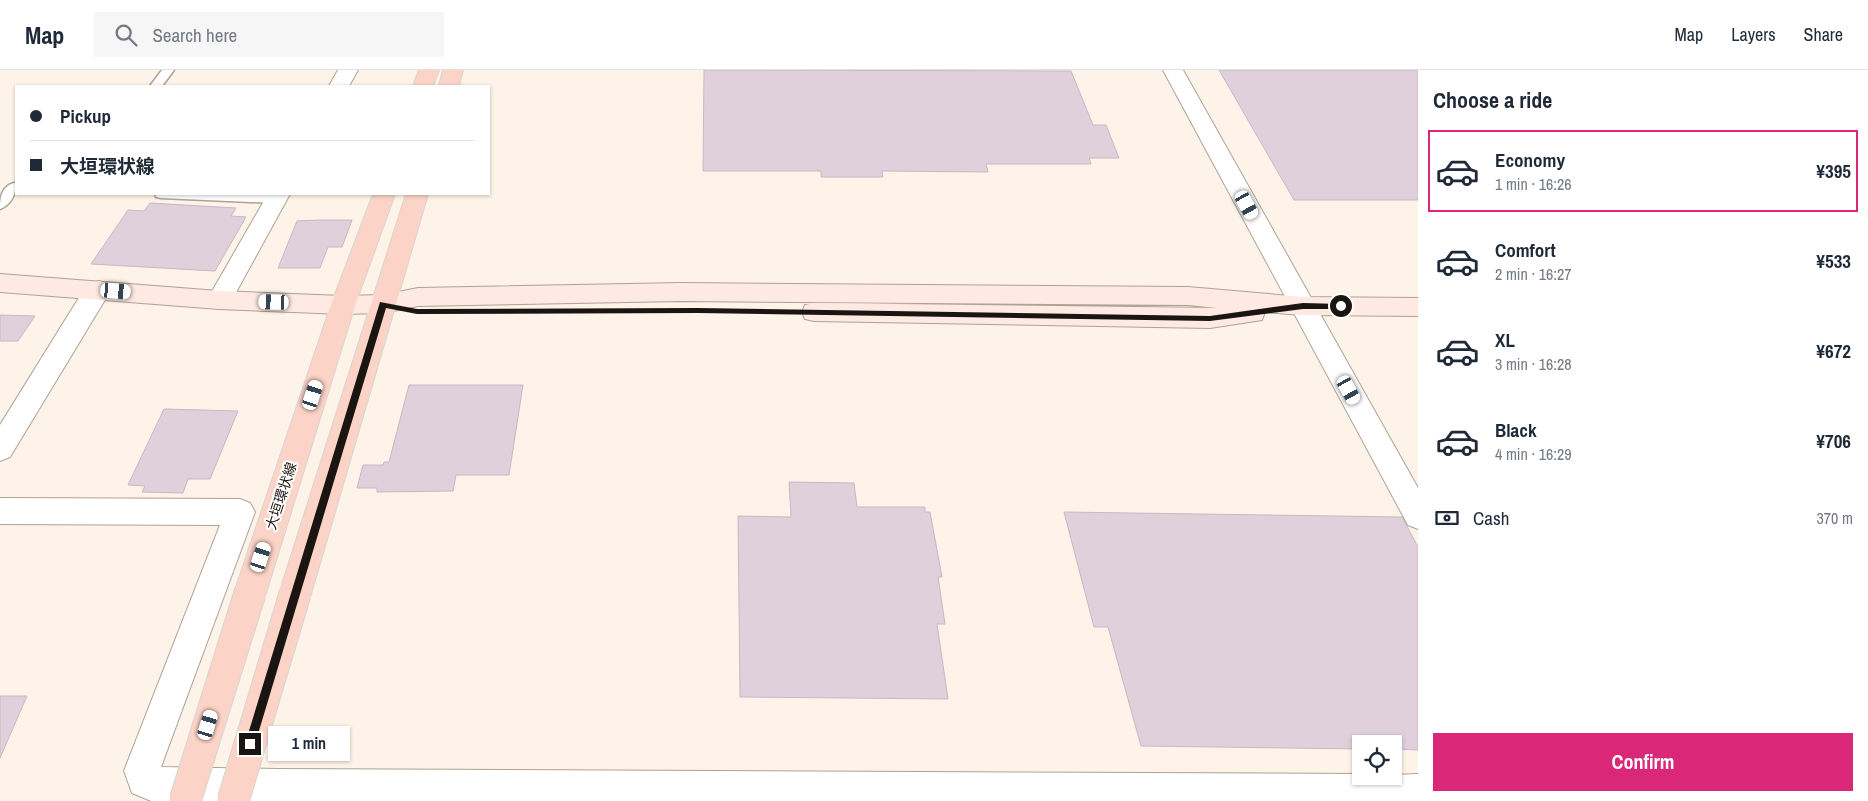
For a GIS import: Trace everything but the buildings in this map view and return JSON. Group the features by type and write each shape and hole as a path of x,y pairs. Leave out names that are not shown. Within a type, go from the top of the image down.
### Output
{"main road":[{"path":"423,85 428,70"},
{"path":"449,85 453,70"},
{"name":"大垣環状線","path":"184,801 343,305 384,195"},
{"path":"233,801 417,195"}],"street":[{"path":"340,85 348,70"},
{"path":"1174,70 1418,516"},
{"path":"219,300 277,196"},
{"path":"0,283 219,300 343,305 383,304 417,312 710,311 1210,318 1303,306 1418,307"},
{"path":"0,449 89,303 99,290"},
{"path":"0,510 240,512 142,772 144,781 153,784 297,787 1418,792"}],"lane":[{"path":"157,85 168,70"},
{"path":"0,186 15,187"},
{"path":"0,204 15,187"},
{"path":"219,195 277,196"}],"route":[{"path":"250,744 383,304 417,312 698,310 1210,318 1303,306 1341,306"}]}
